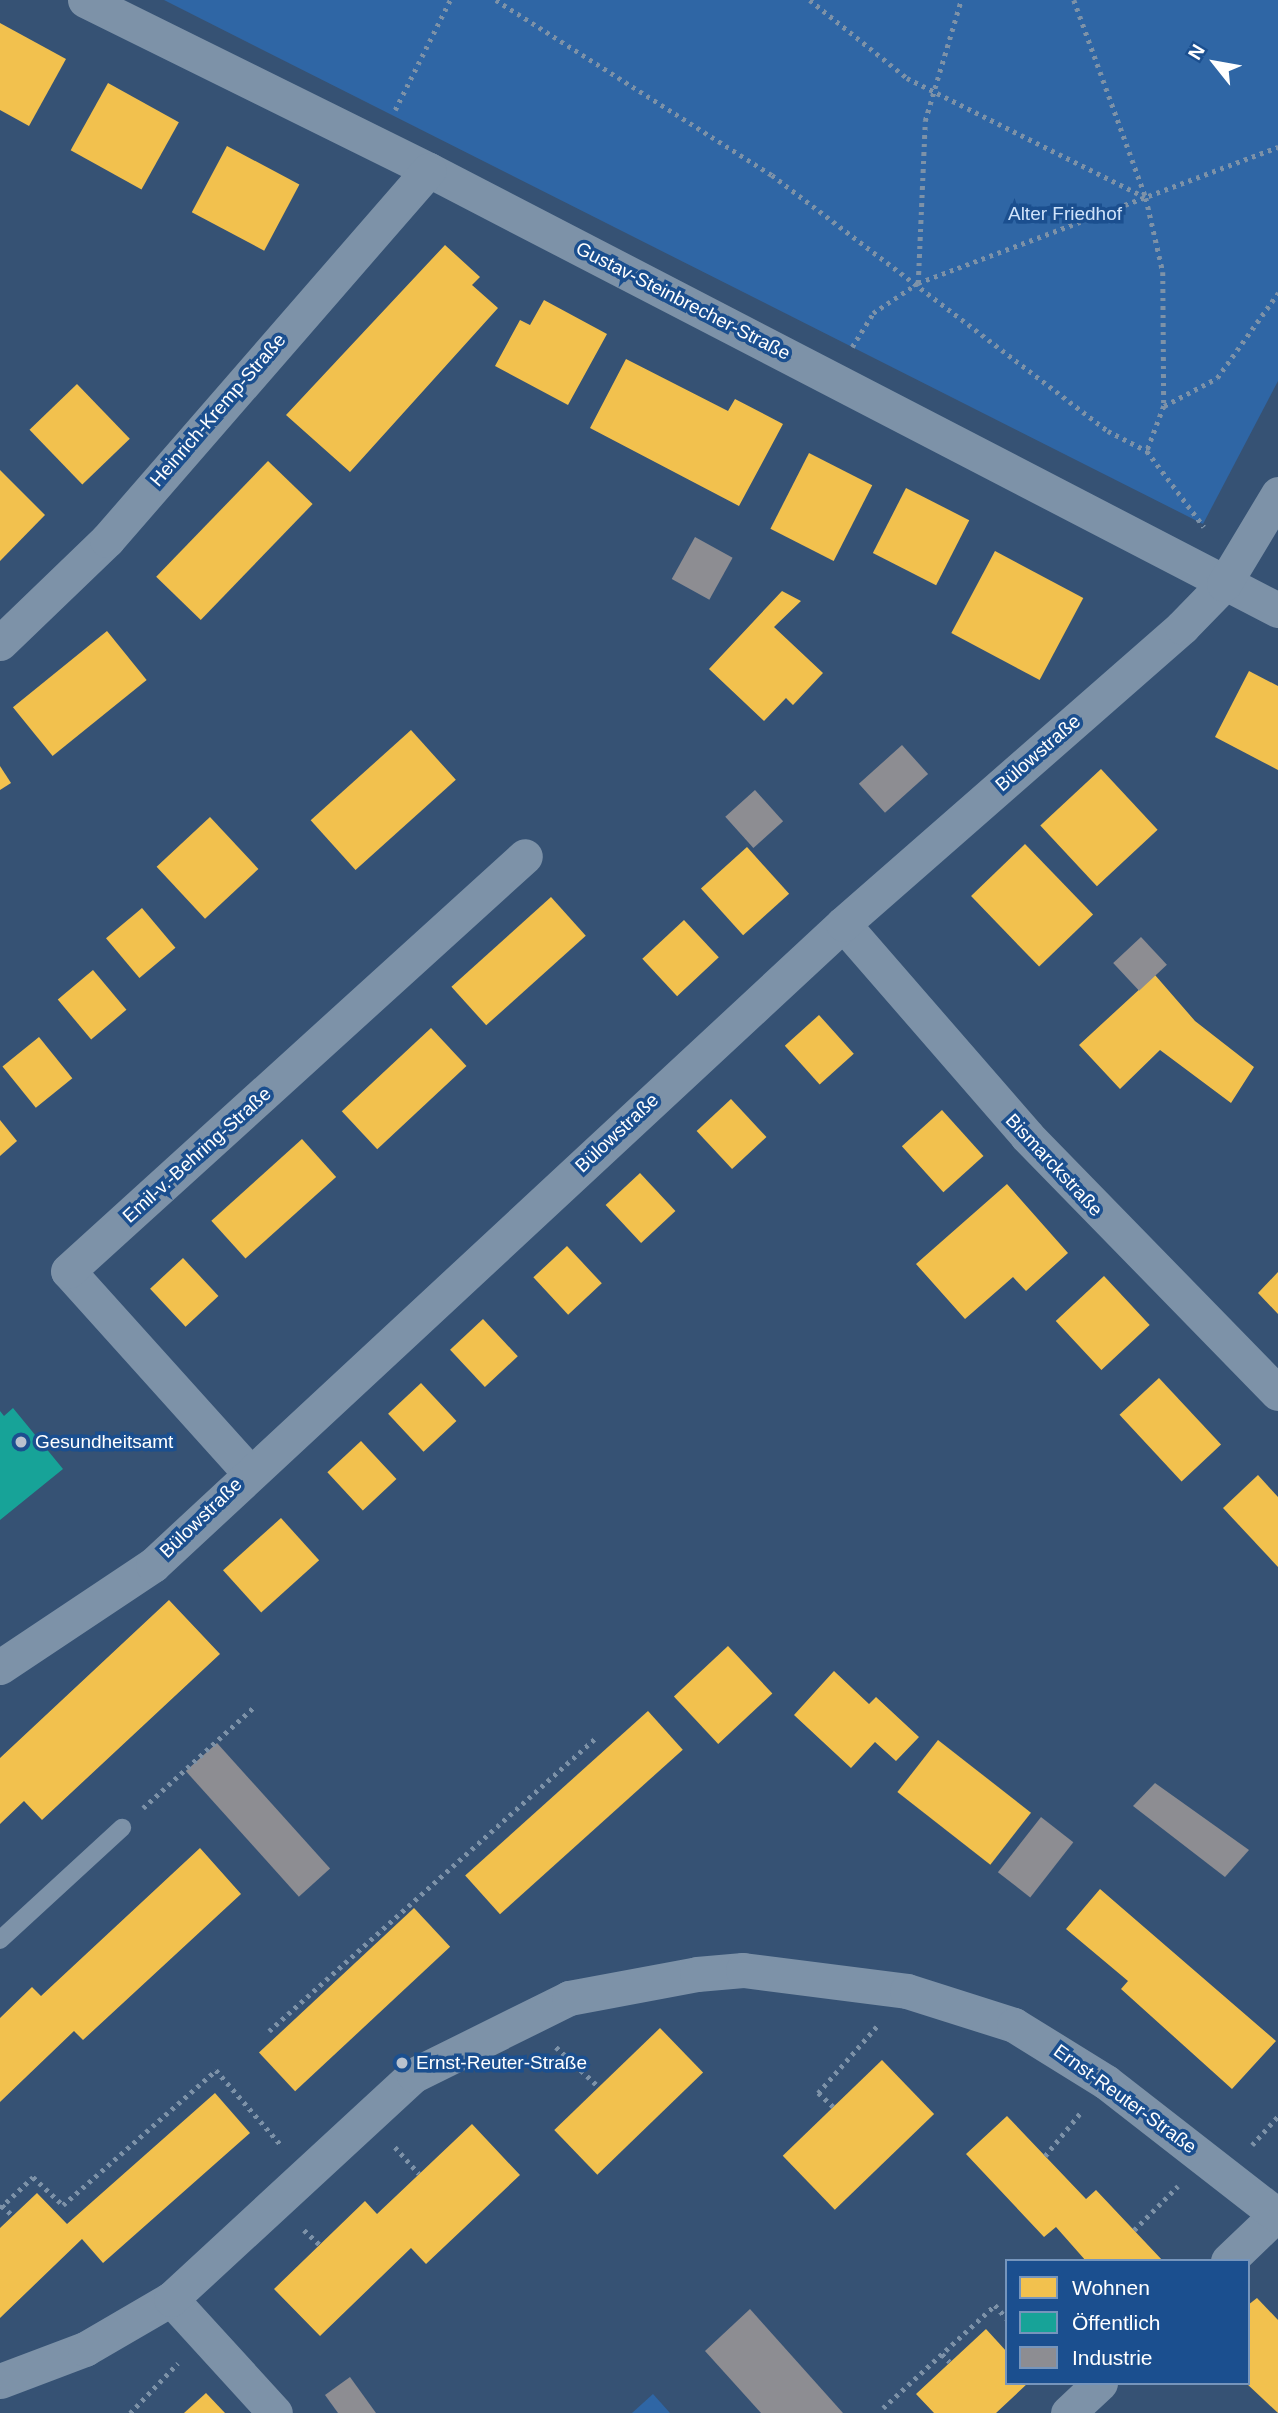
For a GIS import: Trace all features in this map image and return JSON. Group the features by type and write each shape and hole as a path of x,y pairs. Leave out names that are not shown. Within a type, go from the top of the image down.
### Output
{"street":[{"name":"Gustav-Steinbrecher-Straße","path":"85,0 429,170 1278,610"},
{"name":"Heinrich-Kremp-Straße","path":"0,643 107,540 429,170"},
{"name":"Bülowstraße","path":"0,1667 153,1565 249,1472 844,924 1224,584 1278,494"},
{"name":"Emil-v.-Behring-Straße","path":"249,1472 68,1272 525,856"},
{"name":"Bismarckstraße","path":"844,924 1027,1136 1278,1393"},
{"name":"Ernst-Reuter-Straße","path":"0,2381 85,2349 171,2299 414,2075 524,2017 594,1991 720,1972 907,1991 1014,2025 1106,2082 1277,2215 1230,2259"},
{"path":"171,2299 275,2413"},
{"path":"1068,2413 1098,2385"}],"lane":[{"path":"0,1940 122,1828"}],"path":[{"path":"377,145 450,0"},
{"path":"496,0 772,175 918,283 1108,431 1147,451 1197,513 1224,584"},
{"path":"810,0 933,92 1146,198"},
{"path":"918,283 922,150 933,92 961,0"},
{"path":"1074,0 1146,198 1163,272 1164,406 1147,451"},
{"path":"833,379 873,313 918,283 1278,147"},
{"path":"1164,406 1217,378 1278,293"},
{"path":"122,1828 253,1708"},
{"path":"269,2031 597,1737"},
{"path":"833,2107 818,2093 907,1991"},
{"path":"524,2017 598,2087"},
{"path":"13,2216 1,2207 33,2177 63,2205 216,2070 306,2174"},
{"path":"1045,2156 1106,2082"},
{"path":"1134,2230 1205,2158"},
{"path":"883,2408 995,2305 1005,2317"},
{"path":"132,2412 204,2335"},
{"path":"942,2354 950,2362"}],"green space":[{"name":"Alter Friedhof","path":"164,0 1278,0 1278,381 1203,524"},
{"path":"653,2394 670,2413 632,2413"}],"building: Wohnen":[{"path":"0,23 66,59 29,126 0,110"},
{"path":"108,83 179,122 142,190 71,150"},
{"path":"227,146 299,184 264,251 192,212"},
{"path":"445,245 480,277 472,285 498,308 350,472 286,415"},
{"path":"544,300 607,334 568,405 495,366 520,320 530,325"},
{"path":"626,359 728,411 735,399 783,424 739,506 590,428"},
{"path":"77,384 130,439 82,485 30,430"},
{"path":"809,453 872,485 834,561 770,529"},
{"path":"268,461 313,504 201,620 156,577"},
{"path":"0,470 45,515 0,561"},
{"path":"906,488 969,520 936,585 873,553"},
{"path":"995,551 1083,598 1040,680 951,633"},
{"path":"782,591 801,601 774,627 823,673 793,705 786,698 764,721 709,669"},
{"path":"107,631 147,680 53,756 13,707"},
{"path":"1249,671 1278,686 1278,770 1215,737"},
{"path":"411,730 456,780 356,870 311,820"},
{"path":"0,766 11,783 0,790"},
{"path":"1101,769 1158,830 1097,886 1040,826"},
{"path":"210,817 258,869 205,919 157,867"},
{"path":"1025,844 1093,914 1039,967 971,896"},
{"path":"747,847 789,894 743,935 701,888"},
{"path":"551,897 586,936 486,1025 451,987"},
{"path":"142,908 175,948 139,978 106,938"},
{"path":"684,920 719,957 677,996 642,959"},
{"path":"93,970 126,1010 91,1039 58,1000"},
{"path":"1155,975 1195,1021 1254,1067 1231,1103 1160,1050 1120,1089 1079,1045"},
{"path":"819,1015 854,1054 820,1084 785,1046"},
{"path":"431,1028 466,1066 377,1149 342,1111"},
{"path":"39,1037 72,1078 36,1108 2,1067"},
{"path":"731,1099 766,1137 732,1169 697,1131"},
{"path":"942,1110 983,1156 943,1192 902,1146"},
{"path":"0,1120 17,1141 0,1156"},
{"path":"302,1139 336,1177 245,1259 211,1221"},
{"path":"640,1173 675,1211 641,1243 606,1205"},
{"path":"1007,1184 1068,1253 1026,1291 1013,1277 965,1319 916,1264"},
{"path":"567,1246 602,1283 568,1315 533,1277"},
{"path":"183,1258 218,1296 186,1327 150,1289"},
{"path":"1278,1272 1278,1314 1258,1293"},
{"path":"1104,1276 1150,1325 1101,1370 1056,1321"},
{"path":"483,1319 518,1356 485,1387 450,1350"},
{"path":"1159,1378 1221,1445 1182,1481 1120,1415"},
{"path":"421,1383 456,1421 424,1452 388,1414"},
{"path":"361,1441 396,1479 363,1510 327,1472"},
{"path":"1258,1475 1278,1497 1278,1567 1223,1508"},
{"path":"281,1518 319,1560 261,1613 223,1570"},
{"path":"169,1600 220,1654 42,1820 24,1801 0,1824 0,1758"},
{"path":"728,1646 772,1694 718,1744 674,1696"},
{"path":"834,1671 869,1704 876,1697 919,1737 896,1761 875,1742 851,1768 794,1715"},
{"path":"648,1711 683,1750 500,1914 465,1876"},
{"path":"938,1740 1031,1813 990,1865 897,1792"},
{"path":"200,1848 241,1894 83,2040 74,2031 0,2102 0,2018 32,1987 41,1996"},
{"path":"1100,1889 1276,2041 1232,2089 1121,1989 1128,1981 1066,1929"},
{"path":"414,1908 450,1947 295,2091 259,2053"},
{"path":"660,2028 703,2073 597,2175 554,2130"},
{"path":"882,2060 934,2114 835,2210 783,2156"},
{"path":"215,2093 250,2133 103,2263 82,2239 0,2318 0,2228 37,2193 67,2224"},
{"path":"1007,2116 1086,2199 1096,2190 1161,2259 1084,2259 1056,2227 1044,2237 966,2154"},
{"path":"472,2124 520,2175 426,2264 411,2248 320,2336 274,2289 365,2201 377,2214"},
{"path":"1257,2298 1278,2320 1278,2413 1248,2385 1250,2303"},
{"path":"986,2329 1005,2350 1005,2385 1026,2385 996,2413 934,2413 916,2394"},
{"path":"206,2393 225,2413 184,2413"}],"building: Öffentlich":[{"name":"Gesundheitsamt","path":"13,1408 63,1469 0,1520 0,1411 4,1416"}],"building: Industrie":[{"path":"695,537 733,558 709,600 672,579"},
{"path":"902,745 928,774 885,813 859,784"},
{"path":"755,790 783,821 753,848 725,817"},
{"path":"1141,937 1167,965 1139,991 1113,963"},
{"path":"217,1743 330,1869 299,1897 186,1771"},
{"path":"1155,1783 1249,1850 1225,1877 1133,1806"},
{"path":"1041,1817 1073,1842 1030,1897 998,1872"},
{"path":"750,2309 843,2413 761,2413 705,2351"},
{"path":"350,2377 376,2413 338,2413 325,2395"}],"place":[{"name":"Gesundheitsamt","path":"21,1442"},
{"name":"Ernst-Reuter-Straße","path":"402,2063"}]}
